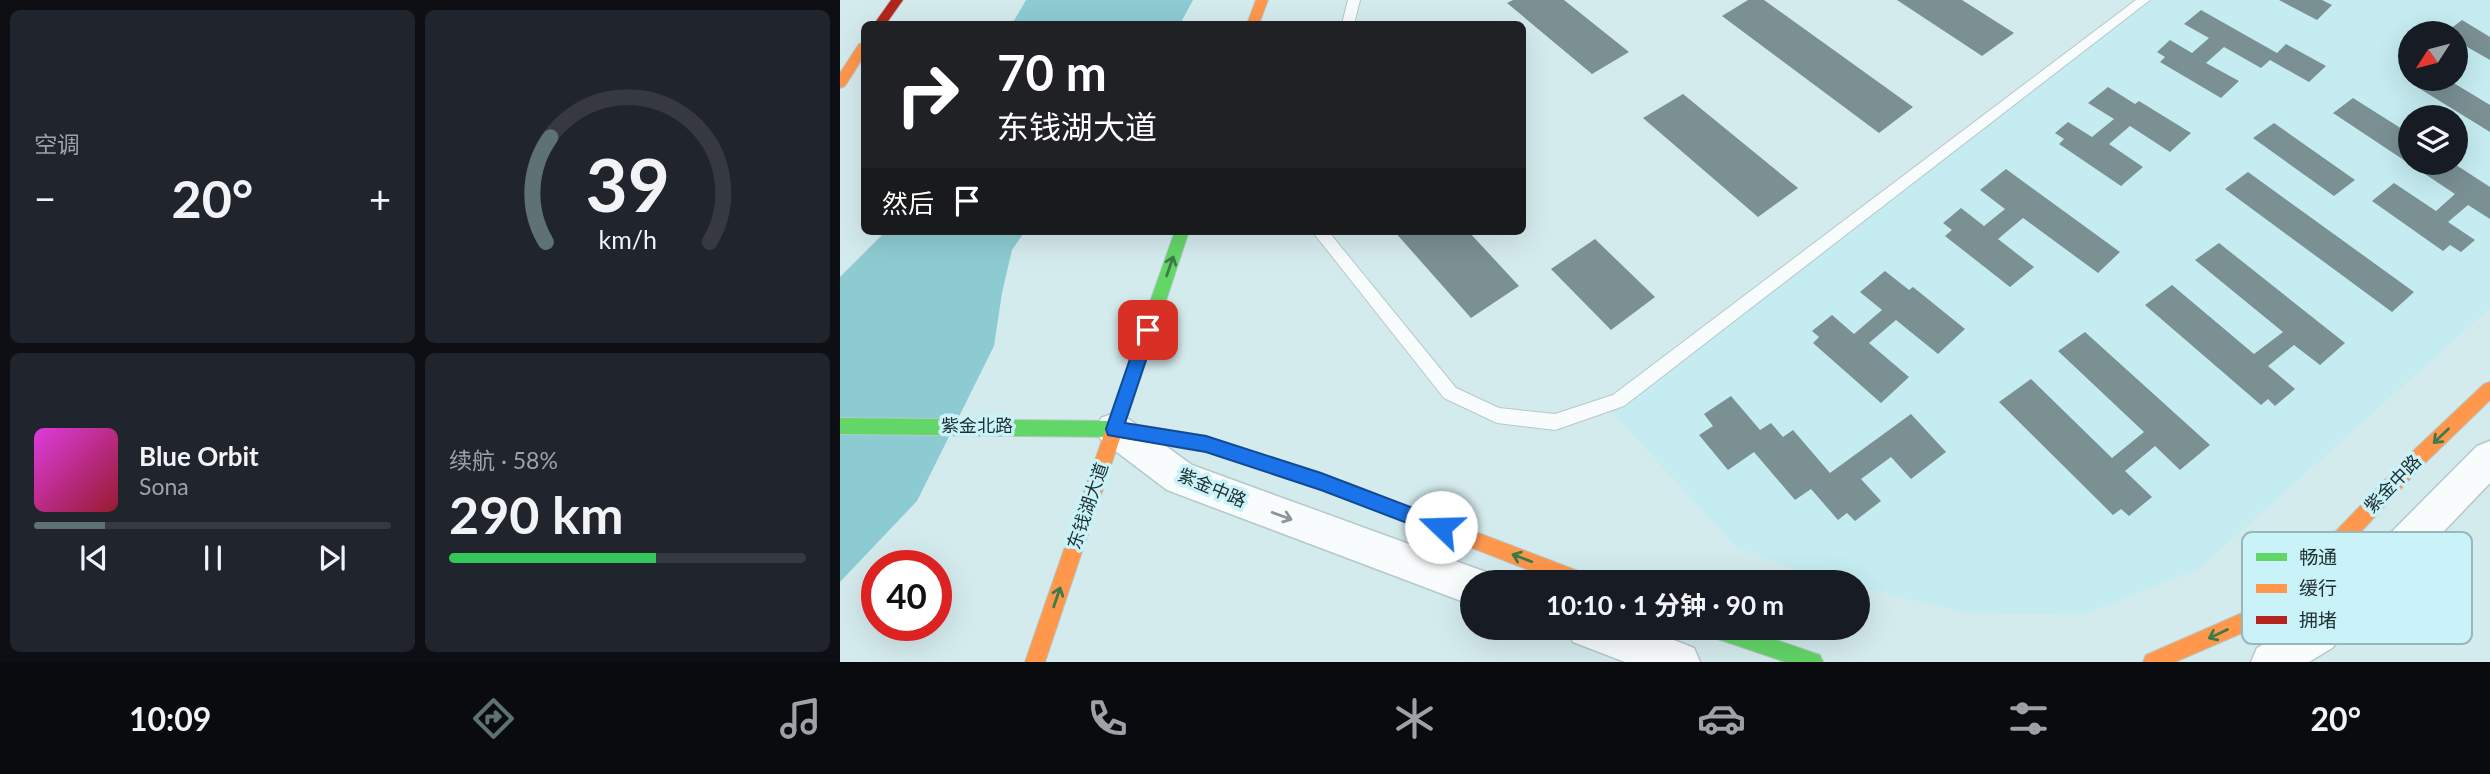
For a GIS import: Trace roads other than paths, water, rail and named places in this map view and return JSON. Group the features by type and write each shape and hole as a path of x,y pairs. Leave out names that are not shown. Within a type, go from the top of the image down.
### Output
{"street":[{"path":"882,21 897,0"},
{"path":"1254,21 1262,0"},
{"path":"840,83 861,52"},
{"name":"东钱湖大道","path":"1035,662 1181,235"},
{"name":"紫金中路","path":"2348,532 2417,459 2490,389"},
{"name":"紫金北路","path":"840,426 1114,429"},
{"name":"紫金中路","path":"1114,429 1206,444 1321,481 1552,570"},
{"name":"紫金中路","path":"1114,429 1180,478 1460,582"},
{"path":"2418,532 2490,458"},
{"name":"紫金中路","path":"2153,662 2242,623"},
{"path":"1620,640 1680,662"},
{"path":"1748,640 1813,662"},
{"path":"2271,662 2301,644"}],"lane":[{"path":"1349,21 1354,0"},
{"path":"1323,235 1450,393 1497,415 1555,422 1618,401 2144,0"}]}
